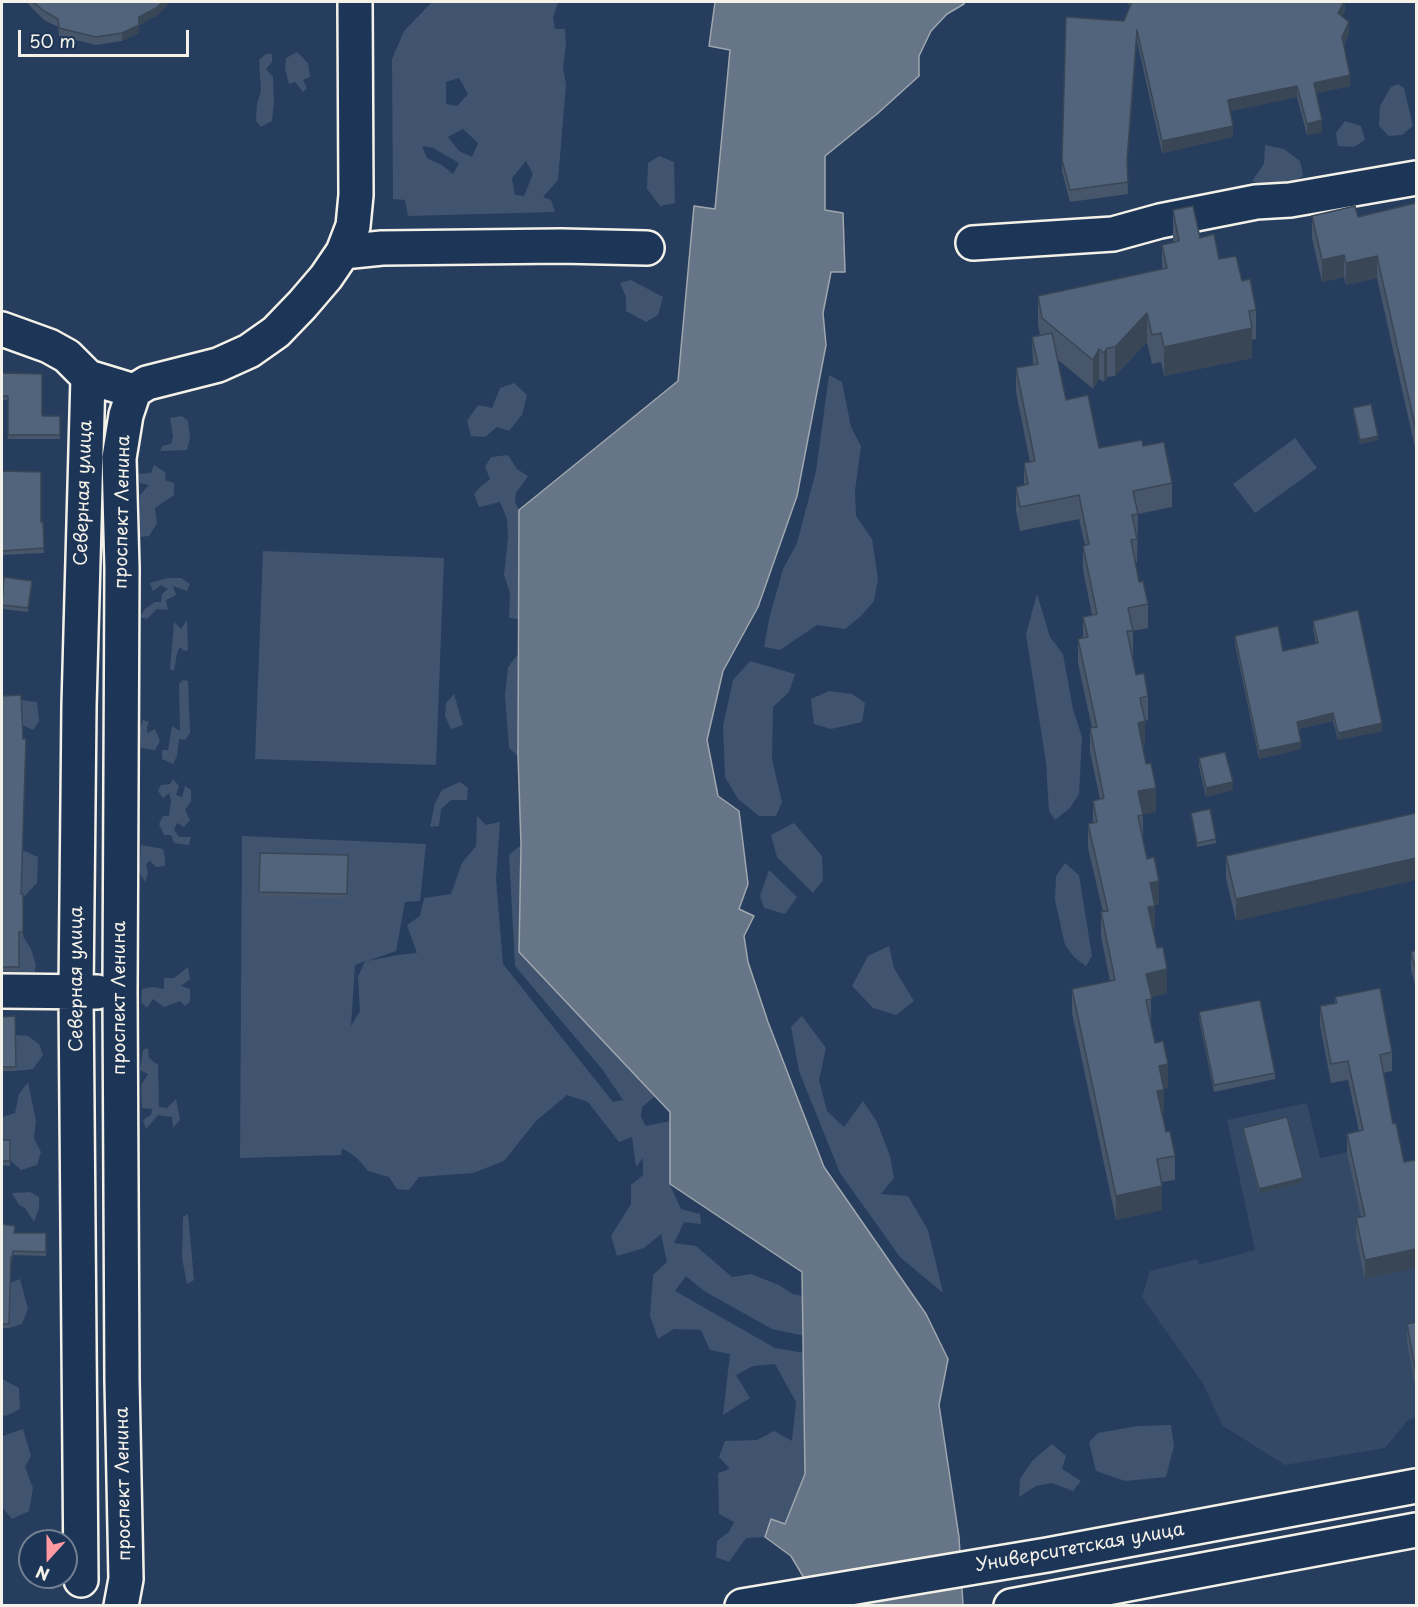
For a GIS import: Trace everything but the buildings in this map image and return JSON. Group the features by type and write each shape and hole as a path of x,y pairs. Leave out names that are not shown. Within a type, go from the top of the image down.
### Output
{"street":[{"path":"2,329 49,346 67,356 88,377 134,391 147,383 218,365 249,351 276,332 326,277 343,252 353,226 356,195 355,2"},
{"path":"974,243 1113,234 1160,221 1257,202 1290,200 1416,178"},
{"path":"343,252 382,248 513,246 647,248"},
{"name":"Северная улица","path":"81,1580 76,993 79,706 88,377"},
{"name":"проспект Ленина","path":"121,1605 126,1579 122,1381 120,992 122,568 119,458 126,415 134,391"},
{"path":"2,991 120,992"},
{"name":"Университетская улица","path":"742,1605 1047,1555 1416,1486"},
{"path":"1275,1512 1284,1555"},
{"path":"1011,1605 1416,1530"}],"shaded area":[{"path":"432,2 558,3 553,17 555,29 565,29 563,68 566,85 558,180 543,197 551,200 555,212 408,216 405,200 393,199 392,59 404,31","holes":["459,78 468,94 457,106 446,104 446,82","463,129 478,143 472,157 459,151 448,137","422,146 433,148 459,163 453,174 442,165 427,158","526,161 533,174 524,196 515,195 512,178"]},
{"path":"715,2 964,2 947,14 931,31 919,56 919,76 825,156 825,210 843,213 845,272 831,272 823,313 826,345 797,496 758,607 723,671 707,740 718,796 739,811 748,884 739,909 754,916 744,936 748,962 768,1022 824,1167 926,1314 948,1359 939,1405 959,1537 963,1605 820,1605 791,1556 765,1537 771,1519 785,1524 805,1474 802,1272 670,1184 670,1112 519,952 521,845 518,755 519,510 678,381 694,206 715,209 730,50 709,46"},
{"path":"297,52 308,63 310,77 303,80 307,88 303,92 295,82 289,84 285,68 286,58"},
{"path":"266,54 272,54 272,62 266,69 273,77 274,101 272,121 261,127 256,121 257,104 261,91 259,60"},
{"path":"1398,84 1404,88 1413,126 1402,135 1389,136 1379,126 1380,106 1391,87"},
{"path":"1345,121 1361,126 1365,140 1354,147 1338,146 1336,133"},
{"path":"1265,145 1284,149 1300,161 1303,175 1293,184 1270,187 1252,181 1264,164"},
{"path":"659,156 674,162 675,203 660,206 647,189 648,163"},
{"path":"631,280 663,297 658,315 646,322 626,311 626,297 620,283"},
{"path":"829,375 842,382 851,427 861,446 855,491 856,516 872,539 878,579 874,601 845,629 817,625 780,650 764,647 783,569 797,543 816,471"},
{"path":"514,383 527,395 522,415 509,431 497,427 485,437 471,436 467,421 478,405 492,408 500,388"},
{"path":"182,416 188,421 190,438 187,450 160,451 162,446 171,444 173,436 170,418"},
{"path":"1295,438 1317,468 1255,513 1233,484"},
{"path":"508,455 517,469 528,476 516,493 515,502 519,510 519,619 509,618 510,593 504,575 508,537 507,519 500,502 479,507 474,494 490,479 485,467 491,457"},
{"path":"154,465 166,473 165,480 174,483 174,495 155,508 157,523 149,536 140,537 140,495 149,485 140,483 137,474 151,473"},
{"path":"263,551 444,558 436,765 255,759"},
{"path":"168,578 181,578 190,584 187,591 173,586 176,595 166,600 168,610 157,609 147,619 140,617 145,609 155,602 161,602 162,594 168,589 161,585 153,591 150,583"},
{"path":"1037,594 1050,637 1063,654 1073,709 1082,737 1079,794 1070,808 1055,820 1049,811 1046,763 1026,634"},
{"path":"187,620 188,650 184,651 180,647 174,671 170,669 174,622 181,629"},
{"path":"519,653 518,756 509,748 505,696 508,667"},
{"path":"750,661 795,674 789,692 773,707 772,759 782,802 776,816 759,816 738,799 725,777 723,726 733,680"},
{"path":"183,680 188,681 190,733 185,740 179,739 177,756 173,764 162,759 162,750 168,750 172,726 180,731 179,684"},
{"path":"829,691 852,694 865,703 862,722 831,729 814,724 811,699"},
{"path":"454,694 463,725 451,729 445,716 446,703"},
{"path":"21,700 37,702 39,721 33,730 22,725"},
{"path":"143,720 149,722 147,733 155,729 160,741 155,750 141,748 140,729"},
{"path":"173,779 179,786 176,795 182,797 185,786 191,790 191,801 185,810 190,820 184,827 177,823 174,830 179,837 191,837 189,845 174,843 171,835 164,835 159,824 163,816 169,816 171,800 169,793 163,798 158,791 161,785 170,784"},
{"path":"460,782 468,788 467,800 451,800 441,809 439,826 430,827 435,803 442,790"},
{"path":"477,816 486,825 500,822 496,879 503,964 613,1102 623,1100 602,1069 515,966 509,855 521,845 519,952 655,1096 642,1107 641,1117 646,1126 670,1121 670,1185 681,1209 700,1214 701,1224 684,1222 674,1243 696,1246 732,1277 751,1274 779,1285 793,1294 803,1296 805,1336 772,1329 704,1291 686,1276 675,1291 775,1348 805,1353 805,1474 785,1525 771,1519 765,1537 746,1538 729,1562 716,1557 717,1541 729,1532 734,1522 719,1514 718,1473 730,1469 719,1457 725,1441 757,1440 774,1431 792,1441 796,1402 775,1364 753,1366 736,1375 750,1398 723,1415 730,1354 710,1350 701,1330 674,1329 658,1339 650,1316 653,1275 667,1262 661,1234 644,1248 617,1256 611,1236 631,1204 631,1185 643,1175 643,1158 636,1167 632,1137 619,1142 588,1102 567,1095 536,1121 504,1161 473,1173 419,1177 409,1190 397,1189 389,1177 368,1171 356,1157 342,1148 341,1155 240,1158 242,836 426,844 420,901 405,902 396,951 367,961 417,953 407,925 420,916 424,898 451,894 462,863 476,846","holes":["365,961 358,977 360,1011 351,1026 355,965"]},
{"path":"794,823 822,856 823,880 813,893 777,857 771,835"},
{"path":"141,845 163,849 165,858 165,866 156,867 150,861 146,864 148,873 145,882 139,872"},
{"path":"22,850 38,857 37,883 23,898 12,894"},
{"path":"1065,863 1079,875 1092,956 1086,966 1074,957 1065,945 1055,900 1056,876"},
{"path":"769,870 797,897 785,914 764,908 760,896"},
{"path":"19,936 23,936 31,949 36,965 33,980 4,982 2,971 19,970"},
{"path":"889,946 894,968 914,1001 896,1015 873,1008 852,986 868,956"},
{"path":"188,967 190,979 181,986 190,989 190,1002 185,1006 180,1001 164,1007 153,999 147,1008 141,1002 142,989 152,987 164,989 164,978 174,978"},
{"path":"802,1016 826,1048 819,1080 827,1111 844,1127 863,1101 877,1122 890,1156 894,1178 881,1194 908,1196 928,1230 943,1293 900,1257 840,1173 799,1071 791,1027"},
{"path":"16,1035 28,1036 39,1044 43,1055 33,1069 16,1071"},
{"path":"148,1048 149,1058 158,1065 159,1107 167,1108 176,1099 180,1120 173,1128 172,1117 158,1115 146,1129 143,1120 151,1115 152,1109 142,1108 141,1085 148,1074 140,1070 143,1050"},
{"path":"28,1082 36,1121 34,1138 41,1152 37,1165 21,1170 10,1160 2,1144 2,1117 15,1113 19,1094"},
{"path":"1307,1103 1320,1158 1396,1142 1404,1181 1416,1179 1416,1418 1408,1420 1385,1448 1285,1465 1223,1426 1202,1382 1142,1297 1150,1271 1197,1259 1199,1265 1255,1250 1227,1120"},
{"path":"30,1192 39,1197 39,1208 34,1222 12,1193"},
{"path":"188,1214 194,1280 187,1284 182,1258 183,1217"},
{"path":"20,1279 28,1309 22,1324 9,1328 10,1283"},
{"path":"2,1379 19,1388 20,1409 6,1416 2,1415"},
{"path":"1171,1425 1174,1446 1166,1477 1125,1481 1096,1471 1089,1442 1098,1433 1138,1426"},
{"path":"23,1429 31,1456 25,1467 33,1488 29,1511 12,1519 2,1507 2,1435"},
{"path":"1052,1444 1066,1456 1062,1469 1081,1481 1073,1491 1052,1483 1036,1486 1019,1497 1020,1479 1033,1460"}]}
